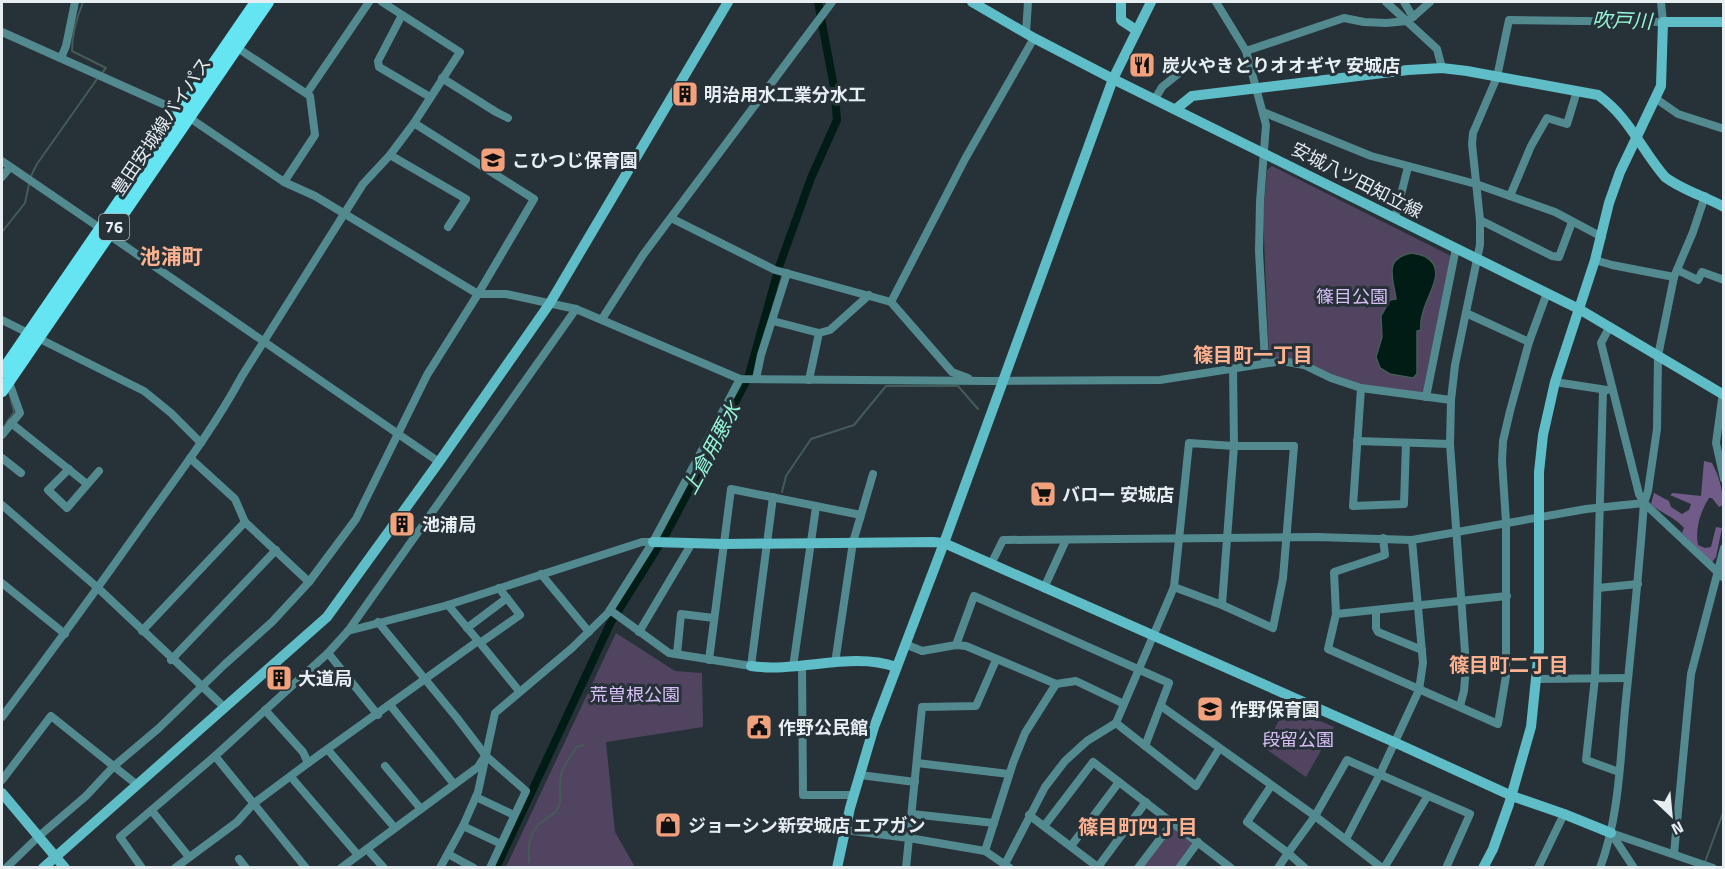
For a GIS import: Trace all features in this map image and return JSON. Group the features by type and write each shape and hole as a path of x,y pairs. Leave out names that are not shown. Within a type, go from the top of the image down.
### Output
{"main road":[{"name":"豊田安城線バイパス","path":"185,115 256,2"},
{"name":"豊田安城線バイパス","path":"4,382 104,231 268,2"}],"street":[{"path":"61,58 66,46 75,2"},
{"path":"307,93 369,2"},
{"path":"2,717 65,634 201,443 363,184 390,155 414,123 460,52 382,2"},
{"path":"43,867 327,618 440,462 550,303 728,2"},
{"path":"602,319 643,255 832,2"},
{"name":"安城八ツ田知立線","path":"972,2 1113,79 1579,309 1723,394"},
{"path":"891,302 1030,35 1028,2"},
{"path":"1121,2 1121,20 1136,30"},
{"path":"837,867 854,795 874,728 896,667 944,543 1001,381 1113,79 1151,2"},
{"path":"1216,2 1246,51 1266,125 1259,251 1265,362"},
{"path":"1386,2 1410,19 1437,49 1442,68"},
{"path":"1404,2 1410,19"},
{"path":"1246,51 1344,18 1364,22 1410,19 1430,2"},
{"path":"1483,867 1493,849 1512,796 1531,728 1538,679 1539,472 1543,435 1555,382 1602,237 1609,203 1620,172 1661,86 1663,22 1661,2"},
{"path":"402,15 378,62 379,67 430,97"},
{"path":"1460,706 1466,666 1450,444 1451,400 1455,365 1480,245 1473,133 1497,77 1509,20 1724,22"},
{"path":"2,32 185,115 284,182 345,213 478,294 506,294 576,309 740,379 1160,380 1282,360 1304,365 1331,378 1361,388 1451,400"},
{"path":"236,47 310,96 315,135 284,182"},
{"path":"1176,109 1192,96 1442,68 1467,70 1598,95 1626,120 1665,177 1673,184 1705,196 1724,207"},
{"path":"1155,99 1162,87 1183,70"},
{"path":"442,78 508,118"},
{"path":"1510,196 1531,146 1547,118 1568,124 1577,91"},
{"path":"1655,98 1678,114 1724,129"},
{"path":"1263,112 1371,156 1476,184 1555,212 1602,237"},
{"path":"6,867 86,796 114,766 159,728 272,622 309,582 356,519 427,375 534,199 414,123"},
{"path":"390,155 466,199 448,227"},
{"path":"2,161 440,462"},
{"path":"2,177 9,167"},
{"path":"1395,219 1408,167"},
{"path":"1600,867 1611,833 1620,772 1644,503 1657,429 1658,356 1675,273 1693,232 1705,196"},
{"path":"671,218 782,271 891,302 952,372 971,380"},
{"path":"1480,220 1552,256 1559,257 1572,222"},
{"path":"1426,397 1456,248"},
{"path":"1595,260 1612,265 1675,273 1698,280 1702,272 1724,280"},
{"path":"753,380 773,321 782,271"},
{"path":"1383,538 1385,555 1334,572 1336,614 1328,649 1498,724 1506,676 1507,596 1503,441 1529,342 1547,293"},
{"path":"773,321 819,333 830,330 869,295"},
{"path":"142,867 120,837 215,756 348,632 576,309"},
{"path":"1467,313 1529,342"},
{"path":"2,320 144,391 171,413 201,443"},
{"path":"1609,328 1601,343 1607,390 1639,494 1644,503 1720,575"},
{"path":"809,380 819,333"},
{"path":"1222,605 1234,446 1233,367"},
{"path":"440,867 463,826 476,796 495,712 589,632 610,610 658,542 740,379"},
{"path":"2,435 20,412 4,382"},
{"path":"1555,382 1607,390"},
{"path":"1361,388 1353,506 1404,504 1407,443"},
{"path":"1607,390 1600,509 1595,678 1586,760 1620,772"},
{"path":"1723,394 1716,443 1724,478"},
{"path":"11,423 87,484"},
{"path":"1357,441 1450,444"},
{"path":"845,830 985,851 1007,866 1029,815 1045,787 1065,761 1087,741 1116,723 1174,587 1189,443 1294,446 1283,578 1273,628 1174,587"},
{"path":"2,458 21,473"},
{"path":"190,458 235,499 245,522 309,582"},
{"path":"69,469 48,490 67,508 99,471"},
{"path":"834,663 853,542 873,474"},
{"path":"708,660 731,489 861,515"},
{"path":"751,666 773,497"},
{"path":"991,564 1002,540 1287,537 1412,540 1586,509 1644,503"},
{"path":"2,505 98,588 171,660 224,707"},
{"path":"816,507 810,543 798,667 803,795 854,795"},
{"path":"142,631 245,522"},
{"path":"1044,588 1066,540"},
{"path":"1346,839 1380,774 1419,690 1423,663 1412,540"},
{"path":"348,632 378,622 448,605 642,542 944,543 1512,796 1611,833 1713,867"},
{"path":"639,632 692,543"},
{"path":"1674,854 1691,674 1720,575 1724,548"},
{"path":"171,660 276,550"},
{"path":"541,574 589,632"},
{"path":"2,583 65,634"},
{"path":"1598,588 1638,584"},
{"path":"175,867 237,822 253,804 308,763 520,615 500,588"},
{"path":"956,645 974,596 1170,683 1145,746"},
{"path":"1336,614 1507,596"},
{"path":"467,628 507,598"},
{"path":"448,605 519,691"},
{"path":"610,610 669,653 751,666 798,667 834,663 881,662 896,667"},
{"path":"1376,610 1378,632 1422,650"},
{"path":"677,654 681,614 714,618"},
{"path":"378,622 486,756 526,790 490,867"},
{"path":"905,644 922,651 956,645 966,646 1056,684 1076,681 1124,704"},
{"path":"328,653 378,714"},
{"path":"906,867 922,707 976,706 996,660"},
{"path":"1538,679 1628,678"},
{"path":"985,851 1009,774 1025,733 1036,712 1056,684"},
{"path":"390,705 454,783"},
{"path":"1161,706 1383,867 1426,797"},
{"path":"265,710 303,752 308,763"},
{"path":"2,780 51,716 136,784"},
{"path":"1116,723 1196,786 1219,749"},
{"path":"328,750 395,828"},
{"path":"215,756 306,867"},
{"path":"341,867 478,767 486,756"},
{"path":"1278,867 1315,816 1347,760 1426,797 1470,814 1446,867"},
{"path":"1045,825 1093,762 1173,822 1226,866"},
{"path":"917,763 1009,774"},
{"path":"385,766 421,809"},
{"path":"860,775 915,782"},
{"path":"291,777 358,855"},
{"path":"1071,846 1119,782"},
{"path":"1271,786 1247,822 1305,867"},
{"path":"2,793 65,867"},
{"path":"476,796 514,815"},
{"path":"1029,815 1098,867 1146,802"},
{"path":"152,811 189,857"},
{"path":"912,814 994,823"},
{"path":"1538,867 1564,814"},
{"path":"1138,867 1173,822"},
{"path":"463,826 501,844"},
{"path":"1611,833 1634,867"},
{"path":"1179,867 1198,842"},
{"path":"367,849 384,867"},
{"path":"448,855 474,867"},
{"path":"239,859 246,867"}],"green space":[{"name":"篠目公園","path":"1272,166 1449,255 1451,258 1425,391 1422,393 1365,385 1295,361 1269,357 1263,215 1267,170"},
{"name":"荒曽根公園","path":"616,633 675,671 702,673 703,727 606,742 615,832 635,867 506,867"},
{"name":"段留公園","path":"1285,705 1334,727 1306,777 1266,749"},
{"path":"1174,827 1192,844 1175,867 1142,868"}],"shaded area":[{"path":"1412,253 1425,256 1432,262 1436,274 1422,315 1421,330 1417,331 1417,374 1413,378 1390,374 1380,368 1376,357 1382,337 1381,316 1390,300 1396,299 1392,276 1393,264 1397,259"},
{"path":"1704,461 1712,463 1720,483 1723,499 1723,505 1719,507 1712,498 1709,498 1698,527 1698,545 1705,548 1711,547 1716,527 1722,528 1716,557 1712,562 1682,533 1684,528 1680,524 1651,504 1654,493 1669,501 1671,507 1682,514 1689,510 1691,504 1670,495 1673,493 1701,496"}],"waterway":[{"path":"83,2 75,26 72,51 106,68 101,74"},
{"name":"上倉用悪水","path":"496,868 610,624 665,536 748,378 779,267 811,178 837,120 834,87 818,2"},
{"path":"30,178 37,164 97,79"},
{"path":"2,232 25,203 29,184"},
{"path":"782,492 786,476 811,439 854,425 886,386 958,386 978,409"},
{"path":"2,429 14,412 9,392"},
{"path":"529,862 529,844 532,834 539,824 557,810 560,800 560,780 564,768 577,747 583,745"},
{"path":"1705,862 1724,810"}],"place":[{"name":"炭火やきとりオオギヤ 安城店","path":"1142,65"},
{"name":"明治用水工業分水工","path":"685,94"},
{"name":"こひつじ保育園","path":"493,160"},
{"name":"バロー 安城店","path":"1043,494"},
{"name":"池浦局","path":"402,524"},
{"name":"大道局","path":"279,678"},
{"name":"作野保育園","path":"1210,709"},
{"name":"作野公民館","path":"759,727"},
{"name":"ジョーシン新安城店 エアガン","path":"668,825"}],"district":[{"name":"池浦町","path":"171,256"},
{"name":"篠目町一丁目","path":"1253,354"},
{"name":"篠目町二丁目","path":"1509,664"},
{"name":"篠目町四丁目","path":"1138,826"}],"water label":[{"name":"吹戸川","path":"1622,20"}]}
